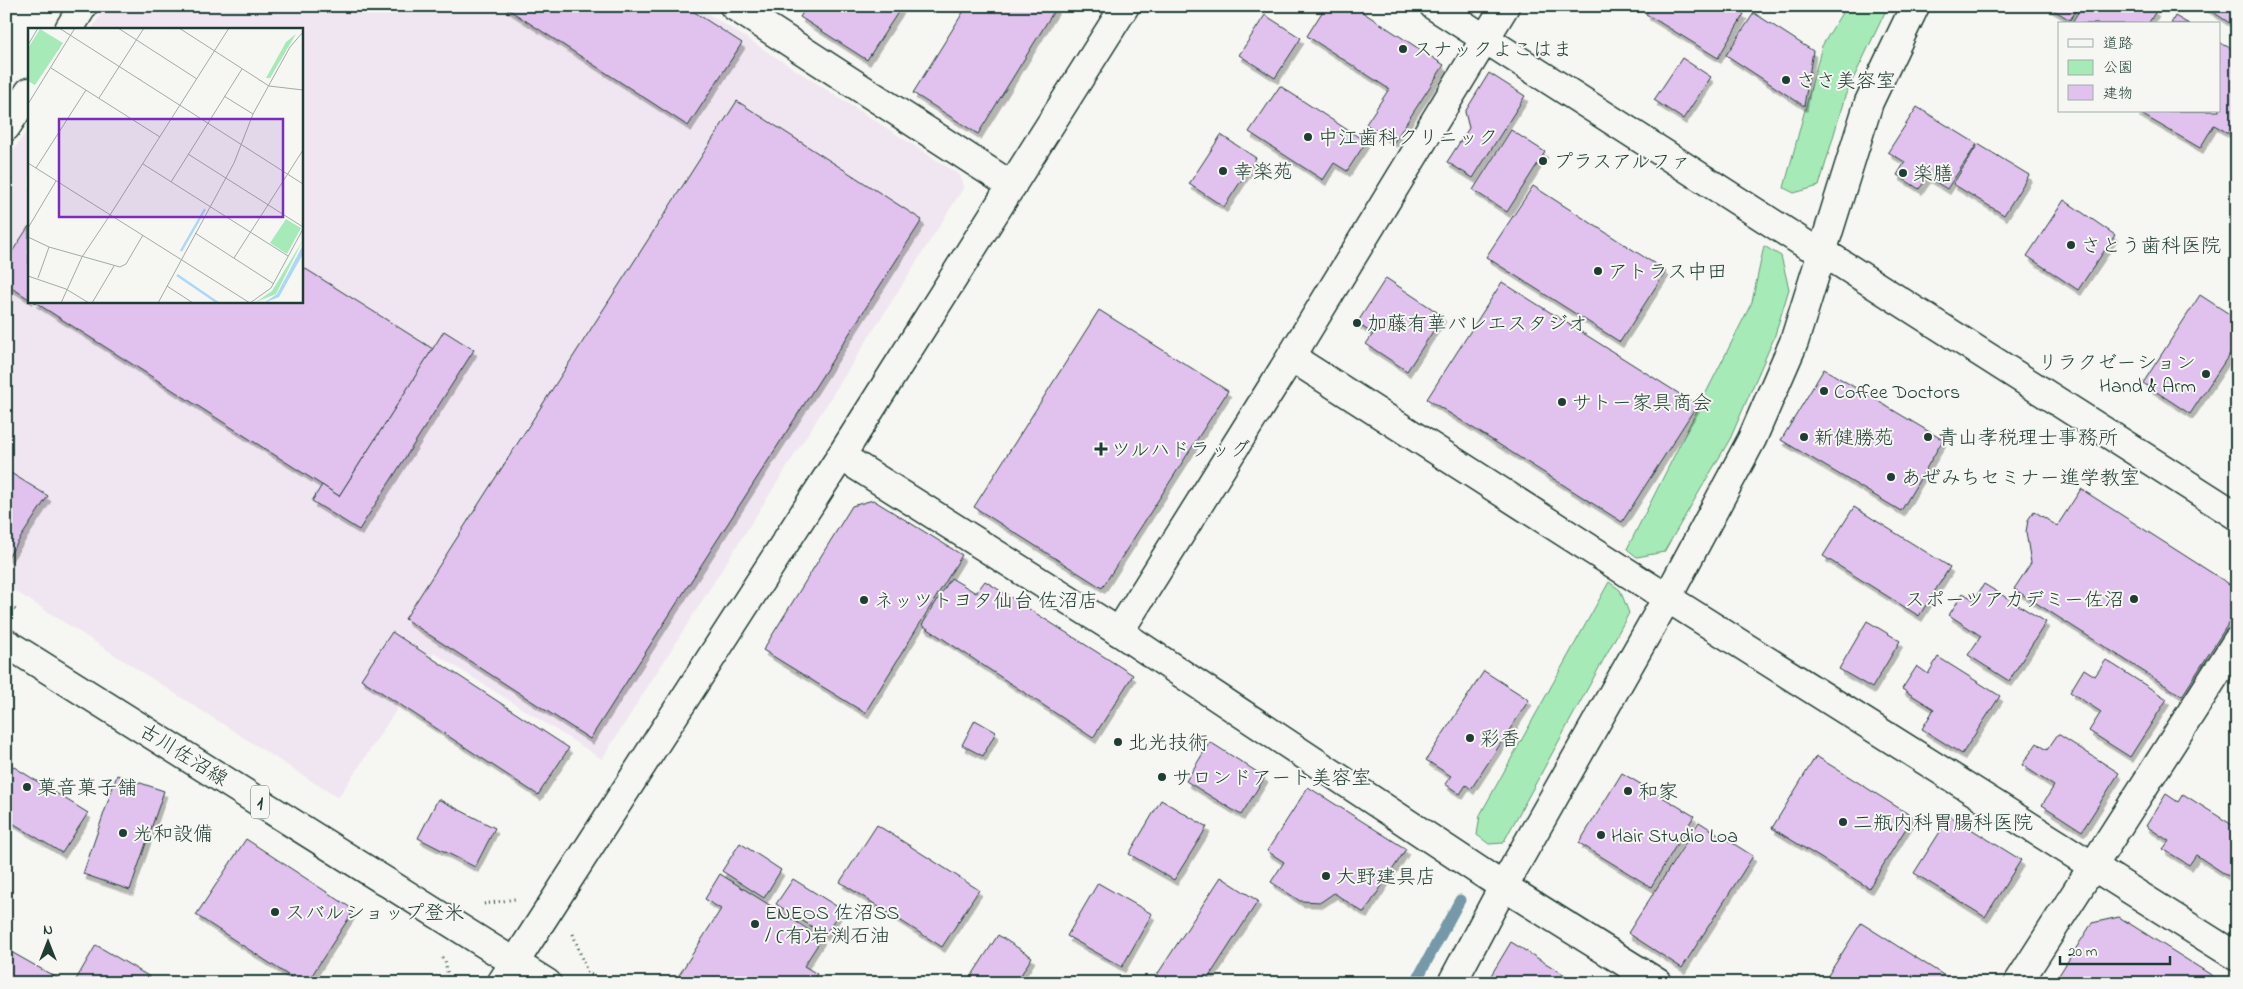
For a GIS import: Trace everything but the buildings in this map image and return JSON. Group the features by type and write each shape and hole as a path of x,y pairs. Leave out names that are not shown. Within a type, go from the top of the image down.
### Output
{"street":[{"path":"70,28 83,6"},
{"path":"734,6 1012,186"},
{"path":"508,972 841,456 1125,6"},
{"path":"1434,6 1805,244 1823,252 2237,516"},
{"path":"1119,632 1291,356 1505,6"},
{"path":"1452,983 1503,887 1667,598 1752,439 1794,342 1869,102 1915,6"},
{"path":"6,127 28,94"},
{"path":"1291,356 1667,598 2237,957"},
{"path":"841,456 1119,632 1503,887 1658,983"},
{"path":"2018,983 2237,641"},
{"name":"古川佐沼線","path":"6,642 508,972 548,983"}],"path":[{"path":"480,905 519,898"},
{"path":"573,932 587,972 605,983"},
{"path":"445,960 449,983"}],"shaded area":[{"path":"106,6 696,6 960,175 964,187 602,759 434,653 338,798 6,585 6,162 28,129 28,302 302,302 302,28 93,28"}],"green space":[{"path":"1846,6 1888,6 1845,96 1819,186 1794,193 1784,188 1822,46"},
{"path":"1764,246 1781,256 1789,289 1774,338 1730,439 1664,552 1637,557 1627,549 1752,302"},
{"path":"1609,582 1620,590 1629,613 1503,843 1489,844 1477,835 1480,815"}],"waterway":[{"path":"1415,983 1460,900"}],"place":[{"name":"スナックよこはま","path":"1403,49"},
{"name":"ささ美容室","path":"1786,80"},
{"name":"中江歯科クリニック","path":"1308,137"},
{"name":"プラスアルファ","path":"1543,161"},
{"name":"幸楽苑","path":"1223,171"},
{"name":"楽膳","path":"1903,173"},
{"name":"さとう歯科医院","path":"2071,245"},
{"name":"アトラス中田","path":"1598,271"},
{"name":"加藤有華バレエスタジオ","path":"1357,323"},
{"name":"リラクゼーション Hand & Arm","path":"2206,374"},
{"name":"Coffee Doctors","path":"1824,391"},
{"name":"サトー家具商会","path":"1562,402"},
{"name":"新健勝苑","path":"1804,437"},
{"name":"青山孝税理士事務所","path":"1928,437"},
{"name":"ツルハドラッグ","path":"1101,449"},
{"name":"あぜみちセミナー進学教室","path":"1891,477"},
{"name":"スポーツアカデミー佐沼","path":"2134,599"},
{"name":"ネッツトヨタ仙台 佐沼店","path":"864,600"},
{"name":"彩香","path":"1470,738"},
{"name":"北光技術","path":"1118,742"},
{"name":"サロンドアート美容室","path":"1162,777"},
{"name":"菓音菓子舗","path":"27,787"},
{"name":"和家","path":"1628,791"},
{"name":"二瓶内科胃腸科医院","path":"1843,822"},
{"name":"光和設備","path":"123,833"},
{"name":"Hair Studio Loa","path":"1601,835"},
{"name":"大野建具店","path":"1326,876"},
{"name":"スバルショップ登米","path":"275,912"},
{"name":"ENEOS 佐沼SS / (有)岩渕石油","path":"755,924"}]}
